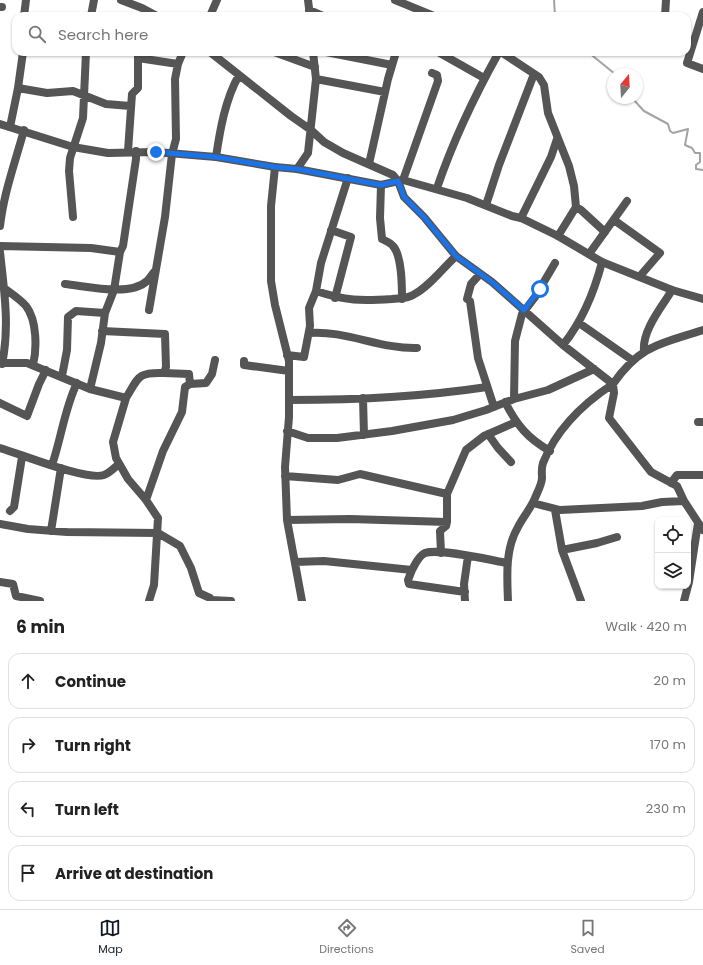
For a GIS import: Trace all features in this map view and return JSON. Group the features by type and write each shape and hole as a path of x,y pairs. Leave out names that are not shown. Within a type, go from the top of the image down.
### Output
{"street":[{"path":"24,12 26,0"},
{"path":"92,12 94,0"},
{"path":"121,0 146,12"},
{"path":"212,12 217,0"},
{"path":"308,0 309,12"},
{"path":"395,0 416,12"},
{"path":"665,12 666,0"},
{"path":"691,54 701,31 703,12"},
{"path":"10,127 22,56"},
{"path":"73,217 69,172 73,147 83,118 86,56"},
{"path":"90,389 105,313 114,290 120,252 123,246 127,226 136,159 132,151 130,106 132,94 138,88 138,56"},
{"path":"142,56 178,64"},
{"path":"149,310 154,270 166,209 172,154 176,140 175,79 181,56"},
{"path":"217,56 291,116 311,130 324,142 401,180 437,188 521,218 558,236 602,262 672,290 703,299"},
{"path":"285,56 314,67"},
{"path":"297,169 308,153 316,79 313,56"},
{"path":"346,56 392,65"},
{"path":"369,164 395,56"},
{"path":"445,56 484,78"},
{"path":"437,188 449,152 484,78 498,56"},
{"path":"506,56 540,77 544,85 548,113 572,178 576,207 558,236"},
{"path":"690,56 687,63 703,69"},
{"path":"432,73 437,75 438,81 401,180 404,197 424,217 456,256 524,310 563,345 612,384 614,394 609,418 651,472 677,486 684,501 700,526 684,601"},
{"path":"486,205 495,176 534,74"},
{"path":"216,157 224,115 234,84 239,75"},
{"path":"316,79 385,92"},
{"path":"18,88 47,93 73,91 106,104 130,106"},
{"path":"0,124 24,130 73,147 108,153 132,151 216,157 275,167 297,169 381,185 401,180"},
{"path":"0,226 2,202 24,130"},
{"path":"521,218 551,157 557,139"},
{"path":"275,167 271,206 271,281 289,371 289,417 285,476 287,520 302,601"},
{"path":"287,355 304,357 309,333 309,308 316,291 322,262 348,178"},
{"path":"381,185 380,218 382,239 393,245 396,252 402,283 402,299"},
{"path":"588,254 627,201"},
{"path":"576,207 605,232"},
{"path":"614,220 660,253 640,276"},
{"path":"332,230 351,237 335,298"},
{"path":"0,246 91,248 120,252"},
{"path":"0,252 4,288 6,334 1,364 15,362 32,365 77,382 90,389 126,398"},
{"path":"316,291 335,298 362,301 402,299 413,295 431,281 456,256"},
{"path":"563,345 579,323 591,300 602,262"},
{"path":"514,399 515,341 524,310 535,297 555,263"},
{"path":"65,284 114,290 133,288 146,281 154,270"},
{"path":"480,274 471,284 467,299 470,301 478,358 494,407"},
{"path":"4,288 17,298 29,311 36,344 32,365"},
{"path":"644,351 643,345 652,324 672,290"},
{"path":"62,376 67,350 68,317 76,311 105,313"},
{"path":"579,323 632,360"},
{"path":"508,601 507,563 517,528 533,503 542,479 541,474 543,464 566,426 575,414 596,395 612,384 624,368 644,351 660,344 703,330"},
{"path":"102,331 165,334 166,367 164,373"},
{"path":"309,333 324,332 399,348 417,348"},
{"path":"146,500 163,451 182,412 185,387 190,384 200,385 206,383 212,374 215,360"},
{"path":"244,361 244,365 289,371"},
{"path":"287,431 308,438 321,438 364,435 453,420 514,399 548,390 594,369"},
{"path":"0,403 27,416 38,384 46,370"},
{"path":"149,601 154,585 158,518 146,500 128,480 116,458 113,442 126,398 139,377 147,373 189,374 190,384"},
{"path":"52,465 60,442 72,392 77,382"},
{"path":"289,400 363,398 448,393 487,387"},
{"path":"363,398 364,435"},
{"path":"505,402 516,422 531,439 550,451"},
{"path":"441,553 440,531 446,526 447,522 448,494 466,450 488,434 516,422"},
{"path":"488,434 511,462"},
{"path":"0,448 22,457 87,475 98,476 109,472 119,464"},
{"path":"10,512 15,502 22,457"},
{"path":"51,531 61,468"},
{"path":"285,476 338,480 360,474 448,494"},
{"path":"671,483 677,475 703,475"},
{"path":"533,503 555,510 587,510 684,501"},
{"path":"555,510 562,550 580,601"},
{"path":"287,520 350,519 447,522"},
{"path":"0,524 51,531 158,533 180,546 191,568 199,593 212,600 231,601"},
{"path":"562,550 598,543 617,537"},
{"path":"465,592 409,584 408,580 419,557 425,553 468,556 507,563"},
{"path":"465,601 468,556"},
{"path":"295,562 324,561 412,570"},
{"path":"0,582 13,584 16,596 40,601"}],"waterway":[{"path":"554,0 555,12"},
{"path":"593,56 608,68"},
{"path":"638,104 644,111 668,124 670,131 673,133 688,129 685,145 692,148 695,153 700,153 700,162 696,165 696,169 703,170"}],"route":[{"path":"156,152 216,157 375,182 381,185 398,181 404,197 424,217 456,256 492,282 524,310 540,289"}]}
